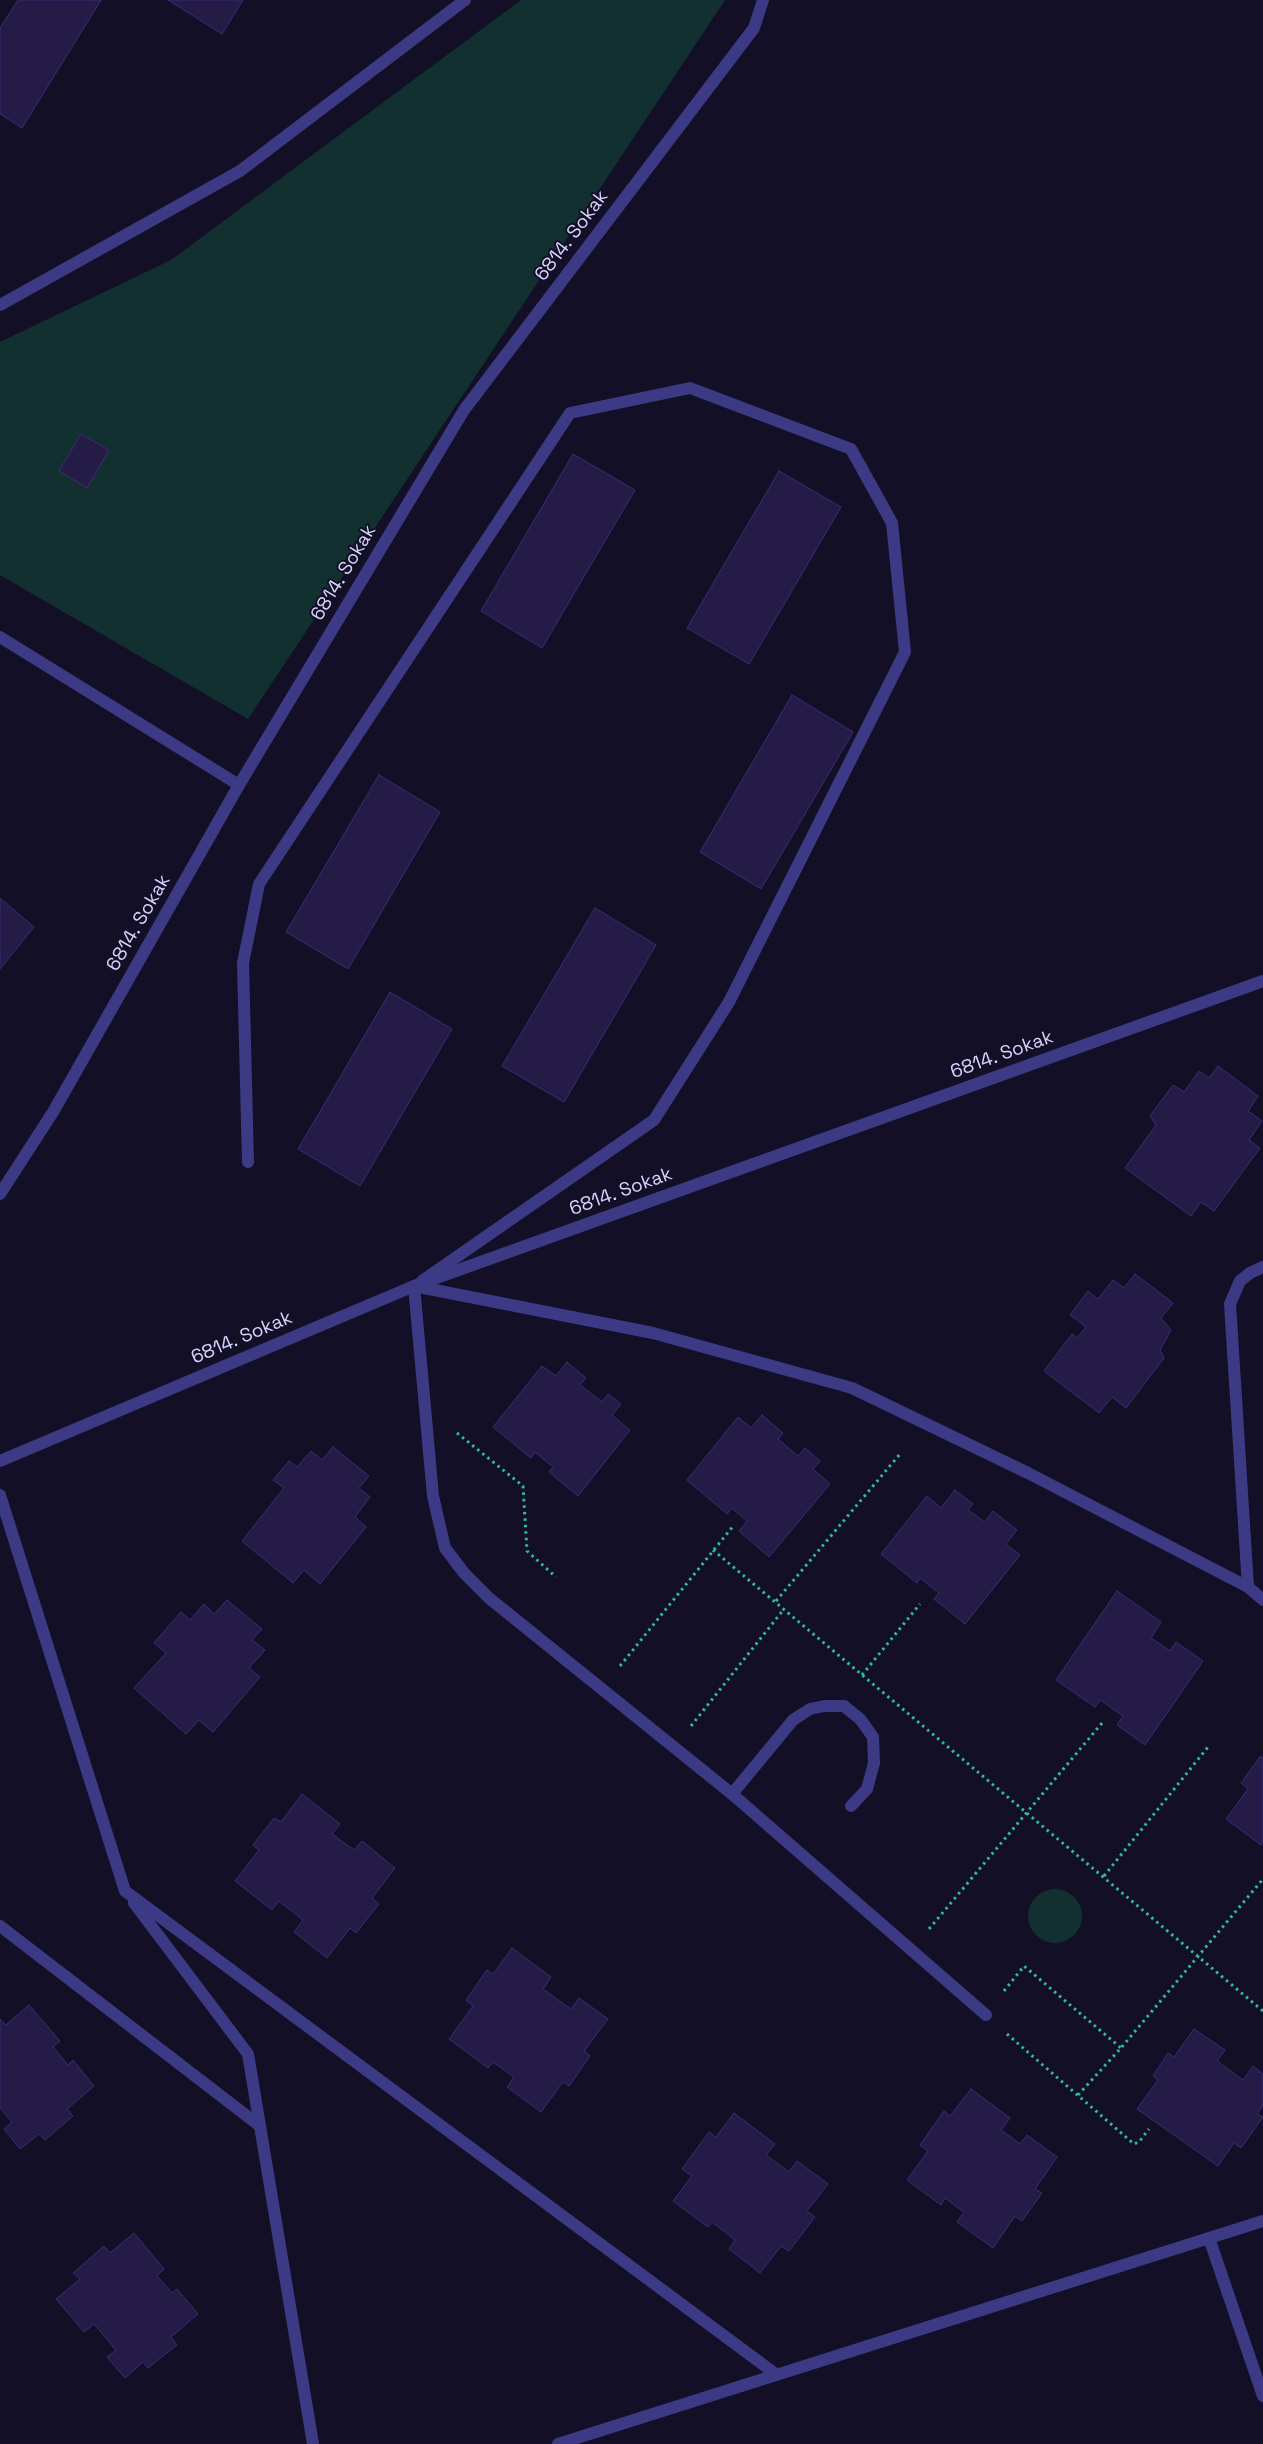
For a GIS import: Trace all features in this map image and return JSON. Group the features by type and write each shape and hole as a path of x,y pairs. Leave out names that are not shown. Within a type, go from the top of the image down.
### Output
{"street":[{"path":"0,305 240,171 465,0"},
{"name":"6814. Sokak","path":"0,1194 53,1112 239,785 464,410 754,28 763,0"},
{"path":"248,1162 242,963 259,884 570,413 690,388 851,449 892,523 905,652 729,1002 654,1120 414,1286"},
{"path":"0,637 239,785"},
{"name":"6814. Sokak","path":"0,1461 414,1286 1263,982"},
{"path":"1248,1587 1230,1304 1240,1282 1250,1273 1263,1268"},
{"path":"414,1286 433,1496 444,1548 464,1574 489,1598 732,1794 986,2015"},
{"path":"414,1286 653,1333 852,1388 1028,1472 1248,1587 1263,1600"},
{"path":"0,1495 125,1891 248,2054 313,2444"},
{"path":"732,1794 793,1720 810,1710 824,1706 844,1706 860,1719 873,1737 874,1764 867,1789 851,1806"},
{"path":"125,1891 777,2375"},
{"path":"0,1926 260,2126"},
{"path":"558,2444 1263,2221"},
{"path":"1209,2238 1263,2396"}],"path":[{"path":"427,1426 457,1433 523,1486 527,1551 556,1577"},
{"path":"776,1601 900,1454"},
{"path":"601,1688 734,1525"},
{"path":"714,1550 1025,1814 1104,1876 1263,2012"},
{"path":"862,1675 920,1604"},
{"path":"674,1747 784,1609"},
{"path":"912,1950 1102,1723"},
{"path":"1104,1876 1208,1746"},
{"path":"1078,2095 1121,2048 1196,1956 1263,1879"},
{"path":"1121,2048 1024,1966 986,2015 1134,2144 1139,2142 1149,2129"}],"green space":[{"path":"521,0 725,0 248,719 0,575 0,342 171,260"},
{"path":"1055,1889 1065,1891 1074,1897 1080,1906 1082,1916 1080,1926 1074,1935 1065,1941 1055,1943 1045,1941 1036,1935 1030,1926 1028,1916 1030,1906 1036,1897 1045,1891"}],"building":[{"path":"18,0 101,0 22,128 0,114 0,28"},
{"path":"168,0 243,0 222,34"},
{"path":"81,434 109,450 87,488 59,471"},
{"path":"573,454 635,490 542,648 481,611"},
{"path":"779,471 841,507 749,664 687,628"},
{"path":"792,695 853,732 761,889 700,852"},
{"path":"379,775 440,812 348,969 286,932"},
{"path":"0,898 34,927 0,969"},
{"path":"595,908 656,945 564,1102 502,1066"},
{"path":"390,992 452,1029 360,1186 298,1149"},
{"path":"1218,1066 1258,1096 1248,1111 1262,1121 1249,1140 1260,1148 1214,1211 1201,1202 1191,1216 1125,1168 1156,1125 1150,1116 1173,1085 1184,1092 1199,1071 1209,1078"},
{"path":"1135,1274 1173,1303 1161,1318 1171,1330 1160,1350 1164,1358 1126,1408 1112,1397 1099,1413 1044,1371 1072,1334 1077,1338 1086,1327 1070,1315 1088,1291 1098,1299 1113,1280 1124,1288"},
{"path":"567,1362 586,1378 580,1385 602,1402 608,1394 621,1404 612,1415 630,1430 578,1496 549,1472 553,1467 535,1452 531,1458 493,1427 542,1366 556,1376"},
{"path":"762,1415 783,1433 778,1439 798,1456 805,1448 820,1461 813,1469 830,1484 769,1557 739,1531 747,1521 732,1508 727,1514 687,1480 738,1417 751,1428"},
{"path":"333,1447 369,1476 359,1488 370,1497 355,1517 366,1527 320,1584 304,1570 293,1583 242,1541 284,1488 273,1480 289,1461 297,1467 311,1451 322,1460"},
{"path":"955,1490 973,1504 968,1510 985,1522 993,1511 1017,1530 1006,1544 1020,1555 965,1624 934,1599 939,1593 920,1578 917,1583 881,1554 927,1496 941,1508"},
{"path":"1117,1591 1161,1622 1151,1638 1170,1651 1176,1642 1203,1661 1145,1745 1117,1725 1123,1716 1100,1700 1095,1707 1056,1680"},
{"path":"227,1600 262,1629 252,1640 265,1650 249,1668 260,1677 213,1732 199,1720 186,1734 134,1688 166,1653 154,1643 181,1612 190,1620 204,1604 214,1614"},
{"path":"1260,1757 1263,1758 1263,1842 1261,1845 1226,1819 1248,1789 1241,1783"},
{"path":"302,1794 340,1824 332,1834 354,1850 362,1841 395,1868 372,1898 379,1904 356,1933 350,1928 327,1958 294,1932 303,1920 279,1901 272,1910 235,1881 259,1850 253,1845 274,1818 281,1822"},
{"path":"512,1948 551,1977 543,1989 571,2009 579,1998 608,2019 584,2051 590,2056 569,2086 563,2082 541,2112 507,2087 514,2077 493,2062 488,2068 449,2039 473,2006 466,2000 487,1970 493,1974"},
{"path":"29,2005 60,2041 53,2047 68,2065 73,2060 94,2086 67,2109 73,2116 45,2140 39,2134 20,2149 4,2129 12,2122 0,2108 0,2019 6,2025"},
{"path":"1194,2029 1225,2050 1217,2061 1243,2080 1253,2066 1263,2074 1263,2105 1257,2114 1263,2117 1241,2148 1234,2143 1218,2166 1137,2109 1158,2080 1153,2076 1168,2053 1174,2057"},
{"path":"971,2089 1010,2118 1001,2130 1020,2144 1027,2135 1057,2157 1035,2189 1042,2193 1022,2221 1015,2216 993,2248 957,2222 964,2212 945,2198 941,2205 907,2180 928,2151 920,2145 944,2111 950,2116"},
{"path":"734,2113 775,2144 766,2155 789,2172 797,2161 828,2184 807,2211 815,2217 789,2251 781,2246 760,2273 729,2249 735,2240 712,2222 708,2227 673,2201 692,2176 682,2169 709,2132 716,2137"},
{"path":"134,2233 164,2269 157,2276 172,2293 177,2289 198,2314 171,2337 177,2345 148,2368 143,2362 125,2378 107,2357 116,2350 94,2324 84,2332 56,2299 80,2279 73,2273 104,2246 110,2253"}]}
